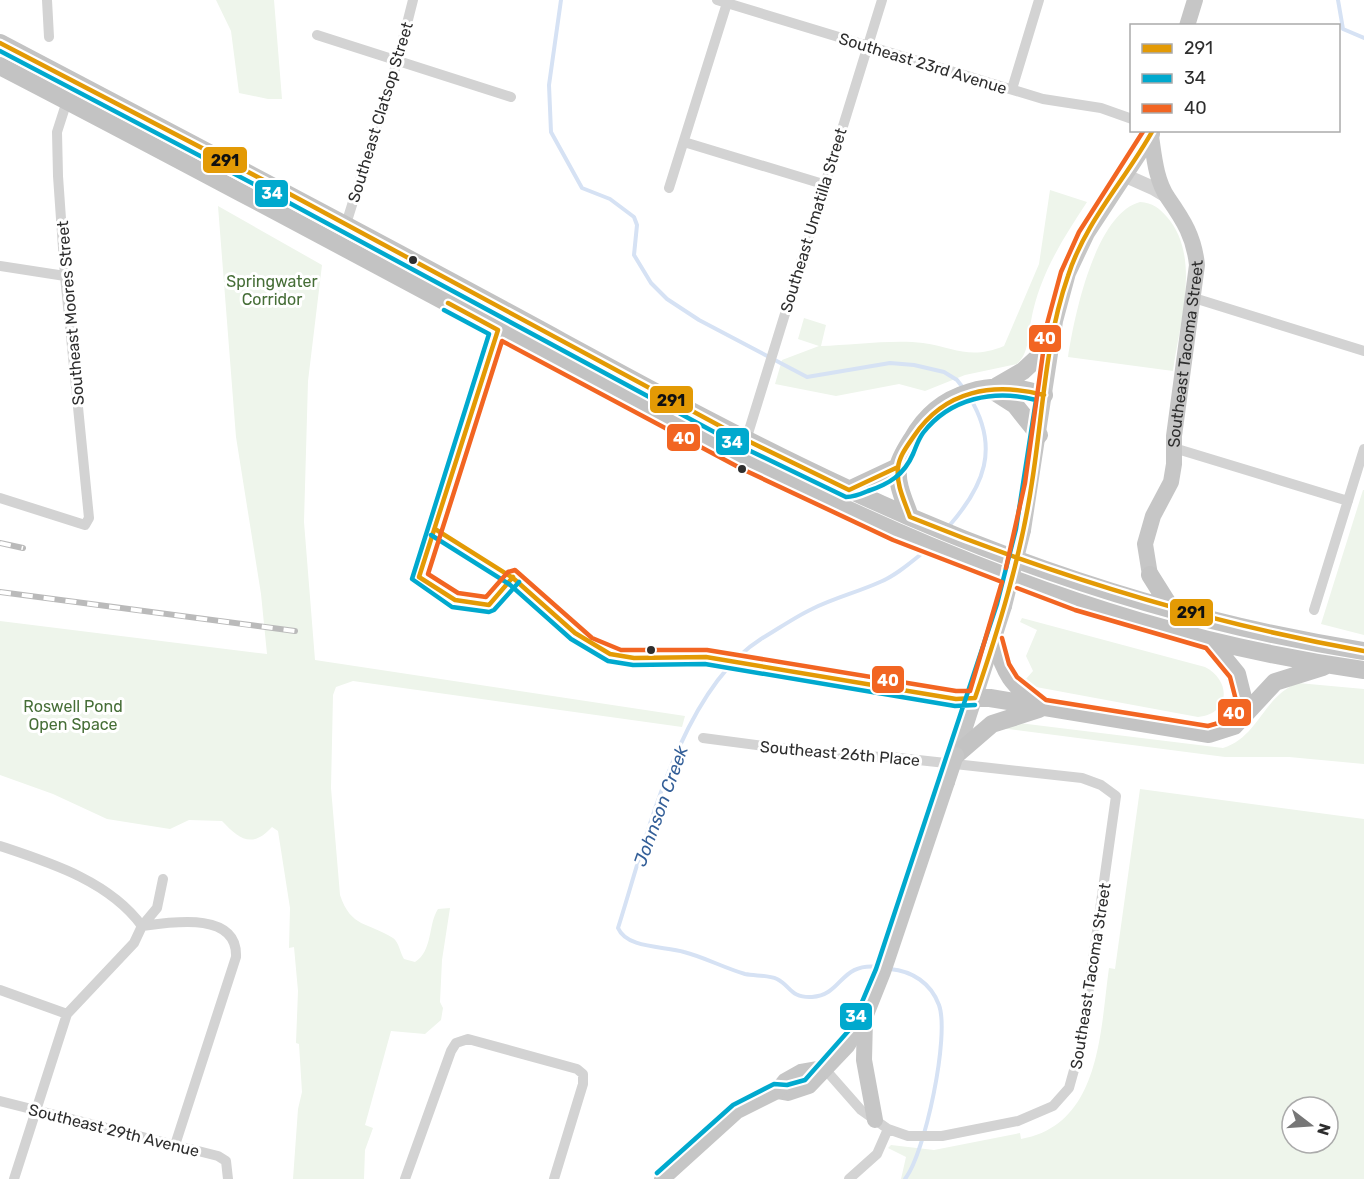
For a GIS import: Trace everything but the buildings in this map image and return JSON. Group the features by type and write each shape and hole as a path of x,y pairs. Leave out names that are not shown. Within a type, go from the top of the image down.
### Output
{"highway":[{"path":"0,43 346,224 746,440 849,490 961,538 1065,578 1172,610 1260,632 1364,651"},
{"path":"0,66 745,462 896,533 1077,603 1210,641 1364,670"},
{"path":"990,389 1023,371 1052,345"},
{"path":"910,517 901,490 898,467 916,430 933,410 960,394 990,389 1017,387 1044,395"},
{"path":"990,389 1015,405 1039,435"},
{"path":"849,490 898,467"},
{"path":"1150,575 1172,610"},
{"path":"994,640 1002,667 1011,682 1043,707"},
{"path":"1210,641 1237,674 1246,710"},
{"path":"975,698 990,698 1209,734 1234,726 1246,710 1275,682 1330,665"},
{"path":"956,755 992,724 1043,707"}],"main road":[{"path":"1188,24 1195,0"},
{"path":"662,1179 730,1116 777,1091 785,1081 801,1072 824,1068 847,1046 865,1017 890,950 994,640 1023,530 1060,298 1076,252 1152,133"},
{"path":"1152,133 1155,165 1168,197"},
{"name":"Southeast Tacoma Street","path":"1150,575 1146,559 1148,529 1169,489 1174,464 1174,448 1197,266 1193,237 1180,212 1168,197"},
{"path":"865,1017 864,1060 887,1128"}],"street":[{"path":"47,0 49,37"},
{"name":"Southeast Clatsop Street","path":"346,224 398,59 413,0"},
{"name":"Southeast Umatilla Street","path":"746,440 823,184 882,0"},
{"path":"1012,89 1039,0"},
{"path":"669,188 684,142 722,1"},
{"name":"Southeast 23rd Avenue","path":"722,1 1043,99 1101,108 1130,118"},
{"path":"317,35 511,97"},
{"name":"Southeast Moores Street","path":"0,498 85,525 89,518 65,276 56,145 58,125 67,101"},
{"path":"684,142 823,184"},
{"name":"Southeast Tacoma Street","path":"1126,176 1168,197"},
{"path":"0,266 65,276"},
{"path":"1194,298 1364,351"},
{"path":"1174,448 1348,501"},
{"path":"1314,610 1364,449"},
{"name":"Southeast 26th Place","path":"703,738 840,756 891,757 1082,778 1101,785 1116,796"},
{"name":"Southeast Tacoma Street","path":"887,1128 928,1138 1018,1121 1053,1106 1069,1088 1081,1046 1116,796"},
{"path":"0,846 77,874 124,906 141,926"},
{"path":"14,1179 67,1014 128,952 141,926 154,914 163,879"},
{"path":"141,926 181,921 218,927 229,932 236,943 236,957 175,1145"},
{"path":"0,990 67,1014"},
{"path":"405,1179 456,1043 468,1039 577,1069 583,1074 583,1084 554,1179"},
{"path":"824,1068 849,1098 887,1128 877,1154 849,1179"},
{"name":"Southeast 29th Avenue","path":"0,1101 212,1154 226,1161 228,1179"}],"green space":[{"path":"216,0 274,0 282,99 268,99 239,93 231,31"},
{"path":"1050,190 1087,202 1060,244 1046,274 1035,305 1026,350 1017,364 965,375 925,391 899,384 836,396 775,384 782,360 819,346 798,339 804,318 826,325 821,346 912,342 972,353 1004,346 1039,264"},
{"path":"1140,202 1155,206 1167,217 1178,233 1184,251 1185,291 1173,371 1068,357 1075,318 1089,269 1099,246 1124,210"},
{"path":"218,206 322,265 308,381 304,522 315,660 685,716 682,727 353,681 336,687 333,695 331,788 340,895 344,906 361,923 393,938 404,959 415,962 425,951 438,909 450,908 442,960 441,1020 425,1034 391,1031 365,1125 373,1128 365,1150 364,1179 293,1179 298,1109 302,1092 299,1044 296,1043 298,991 294,947 289,948 290,908 278,831 272,827 265,834 252,840 240,837 222,821 189,820 170,829 107,819 53,794 0,775 0,621 267,654 261,594 236,437"},
{"path":"1364,490 1364,635 1321,624"},
{"path":"1022,618 1205,667 1220,680 1224,696 1221,704 1209,715 1198,717 1036,687 1025,680 1033,671 1026,656 1037,630 1020,622"},
{"path":"1298,683 1364,689 1364,764 1289,757 1225,757 1000,728 1019,723 1223,748 1235,743 1245,735 1277,697"},
{"path":"1140,789 1364,819 1364,1179 901,1179 906,1157 888,1148 891,1145 934,1150 1020,1133 1021,1139 1047,1130 1067,1115 1082,1095 1092,1072 1103,1019 1109,968 1115,969"}],"waterway":[{"name":"Johnson Creek","path":"561,0 549,85 551,132 582,188 610,199 634,217 637,225 634,255 651,283 667,299 699,320 807,377 890,363 914,365 944,372 957,380 964,389"},
{"path":"1338,0 1343,29 1364,38"},
{"name":"Johnson Creek","path":"949,526 971,496 984,466 986,450 984,433 970,398"},
{"name":"Johnson Creek","path":"879,967 856,969 830,991 822,995 805,997 795,994 782,982 773,978 745,974 692,954 647,946 629,940 618,928 654,811 670,770 708,693 733,662 761,639 799,616 820,605 886,579 925,551"},
{"name":"Johnson Creek","path":"890,969 906,972 926,984 936,997 942,1020 934,1094 913,1166 905,1179"}],"railway":[{"path":"0,543 23,548"},
{"path":"0,592 295,631"}],"transit line":[{"name":"291","path":"0,43 273,185 746,440 849,490 898,467"},
{"name":"34","path":"0,51 269,192 742,447 846,497 876,488 895,478 905,468 923,433 934,421 960,404 989,396 1036,400 1016,529 997,604 876,969 851,1028 805,1080 787,1085 774,1084 733,1105 657,1173"},
{"name":"40","path":"1006,568 1025,483 1047,324 1061,272 1079,232 1143,132"},
{"name":"291","path":"975,698 1001,618 1022,537 1032,482 1049,352 1060,301 1075,256 1085,237 1152,132"},
{"name":"291","path":"448,303 498,330 419,577 455,600 489,605 513,577"},
{"name":"34","path":"444,310 489,334 412,579 452,607 489,612 494,610 519,582"},
{"name":"40","path":"502,341 742,469 893,540 1002,582 970,691 956,691 707,650 621,650 592,638 515,570 508,572 486,597 458,593 428,574 502,341"},
{"name":"291","path":"1044,395 1007,389 972,393 955,399 926,420 902,455 899,464 900,487 910,517 1021,559 1134,596 1248,627 1364,651"},
{"name":"291","path":"435,529 513,578 575,633 610,654 634,658 706,657 956,699 975,698"},
{"name":"34","path":"431,535 509,584 571,639 608,661 633,665 705,664 955,706 975,705"},
{"name":"40","path":"1002,638 1009,664 1017,677 1046,700 1208,726 1229,720 1238,708 1230,677 1206,648 1075,610 1017,588"}],"park label":[{"name":"Springwater Corridor","path":"272,290"},
{"name":"Roswell Pond Open Space","path":"73,715"}]}
